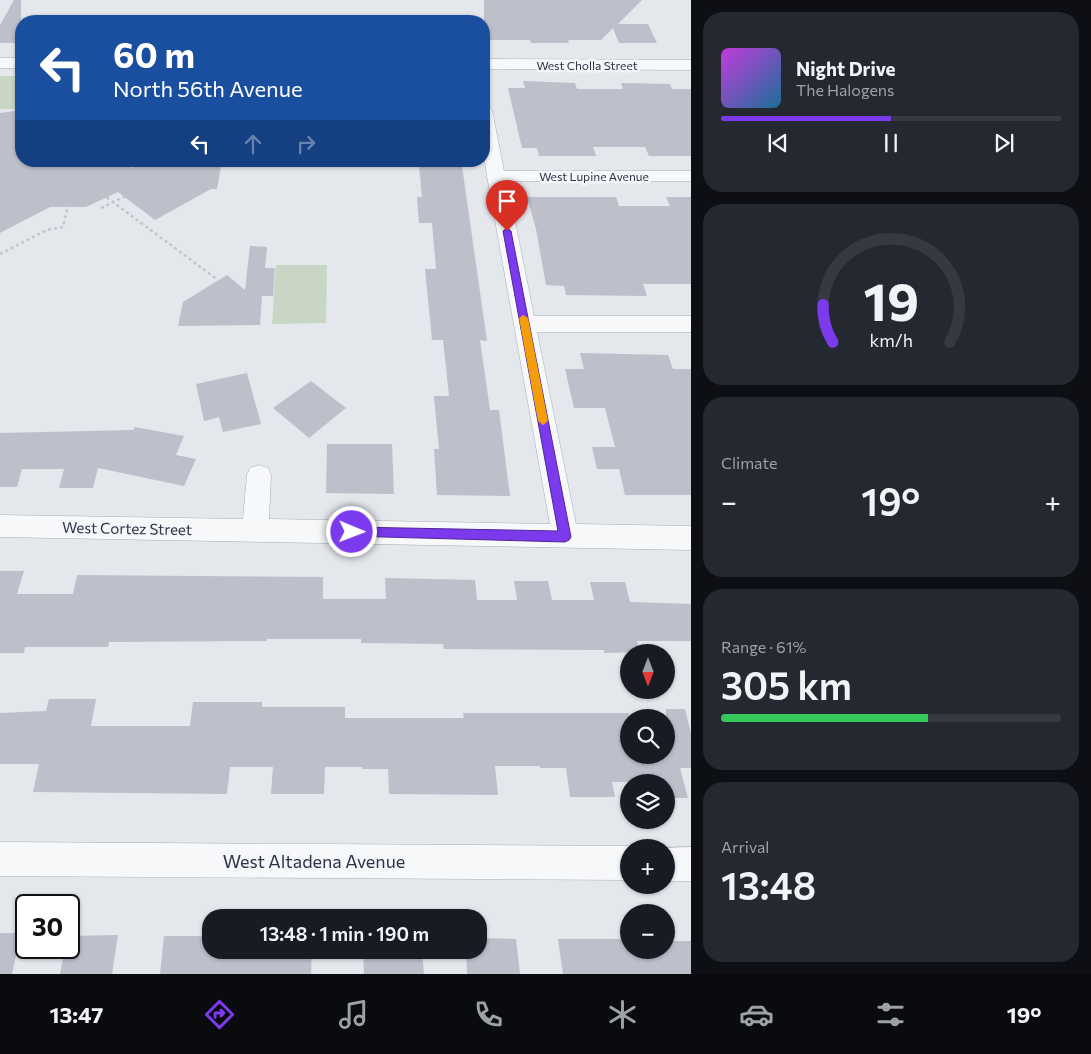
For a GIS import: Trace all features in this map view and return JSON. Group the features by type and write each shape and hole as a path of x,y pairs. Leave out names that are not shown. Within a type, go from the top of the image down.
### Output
{"street":[{"path":"0,63 15,63"},
{"name":"West Cholla Street","path":"490,64 691,65"},
{"path":"490,143 565,537"},
{"name":"West Lupine Avenue","path":"496,176 691,176"},
{"path":"524,324 691,324"},
{"path":"255,530 259,476"},
{"name":"West Cortez Street","path":"0,526 691,538"},
{"name":"West Altadena Avenue","path":"0,859 620,863"},
{"path":"675,864 691,864"}],"path":[{"path":"102,194 218,280"},
{"path":"101,208 130,194"},
{"path":"0,254 47,230 63,226 69,201"}],"green space":[{"path":"0,76 15,76 15,109 0,109"},
{"path":"276,265 327,265 326,323 272,324"}],"building":[{"path":"14,0 21,0 21,15 15,15 15,43 0,43 0,25"},
{"path":"484,0 642,0 618,24 648,24 657,43 619,43 613,28 601,40 568,40 569,43 531,43 530,40 490,40 490,15 484,15"},
{"path":"523,81 575,83 577,89 623,89 621,83 670,84 672,89 691,89 691,156 649,156 645,147 593,147 596,156 539,156 537,148 522,148 508,88 525,88"},
{"path":"15,111 15,167 221,167 217,189 211,189 155,220 118,192 86,207 50,207 0,233 0,113"},
{"path":"419,167 462,167 487,341 480,340 490,410 499,410 510,496 437,495 434,449 439,449 434,396 449,396 443,340 432,340 425,269 436,269 432,223 419,223 417,197 422,197"},
{"path":"527,197 616,197 619,206 670,206 666,197 691,197 691,284 643,284 647,296 566,295 564,286 546,285 536,229"},
{"path":"250,246 267,247 265,268 275,268 273,296 262,296 260,325 178,326 183,302 227,275 245,290"},
{"path":"580,353 668,355 673,369 691,369 691,495 625,495 619,469 597,469 592,447 615,447 605,408 574,408 565,369 584,369"},
{"path":"247,373 261,424 223,432 219,417 204,421 196,384"},
{"path":"311,381 346,408 309,438 273,408"},
{"path":"135,427 184,436 176,455 196,459 184,486 98,468 93,488 59,488 64,469 22,469 17,487 0,487 0,433 133,430"},
{"path":"327,444 392,444 394,494 326,493"},
{"path":"0,571 24,571 17,594 73,594 77,575 323,577 323,599 386,599 385,578 475,580 477,600 517,600 514,581 548,581 552,600 594,600 590,582 625,582 630,602 691,604 691,641 637,641 638,644 620,644 620,653 604,653 604,650 444,649 443,644 361,643 361,639 267,639 267,641 109,642 108,647 25,647 24,653 0,653"},
{"path":"49,699 96,699 91,726 190,726 193,702 262,702 262,707 345,707 345,718 464,718 463,713 620,713 620,764 675,764 675,709 685,709 691,733 691,768 680,768 688,798 675,798 675,774 620,774 620,782 612,782 615,797 570,797 566,768 540,768 540,766 495,766 498,795 389,794 388,769 362,769 362,767 325,767 324,794 271,794 273,767 230,767 227,794 33,792 39,764 0,764 0,713 46,711"},
{"path":"0,933 15,933 15,959 12,974 0,974"},
{"path":"118,935 112,974 60,974 63,959 80,959 80,936"},
{"path":"164,936 202,936 202,959 312,959 311,974 160,974"},
{"path":"487,938 516,939 520,974 467,974 466,959 487,959"},
{"path":"558,939 620,939 620,959 675,959 675,941 691,941 691,974 563,974"},
{"path":"363,959 423,959 424,974 364,974"}],"slow traffic":[{"path":"523,318 543,421"}],"route":[{"path":"352,532 565,537 507,231"}]}
